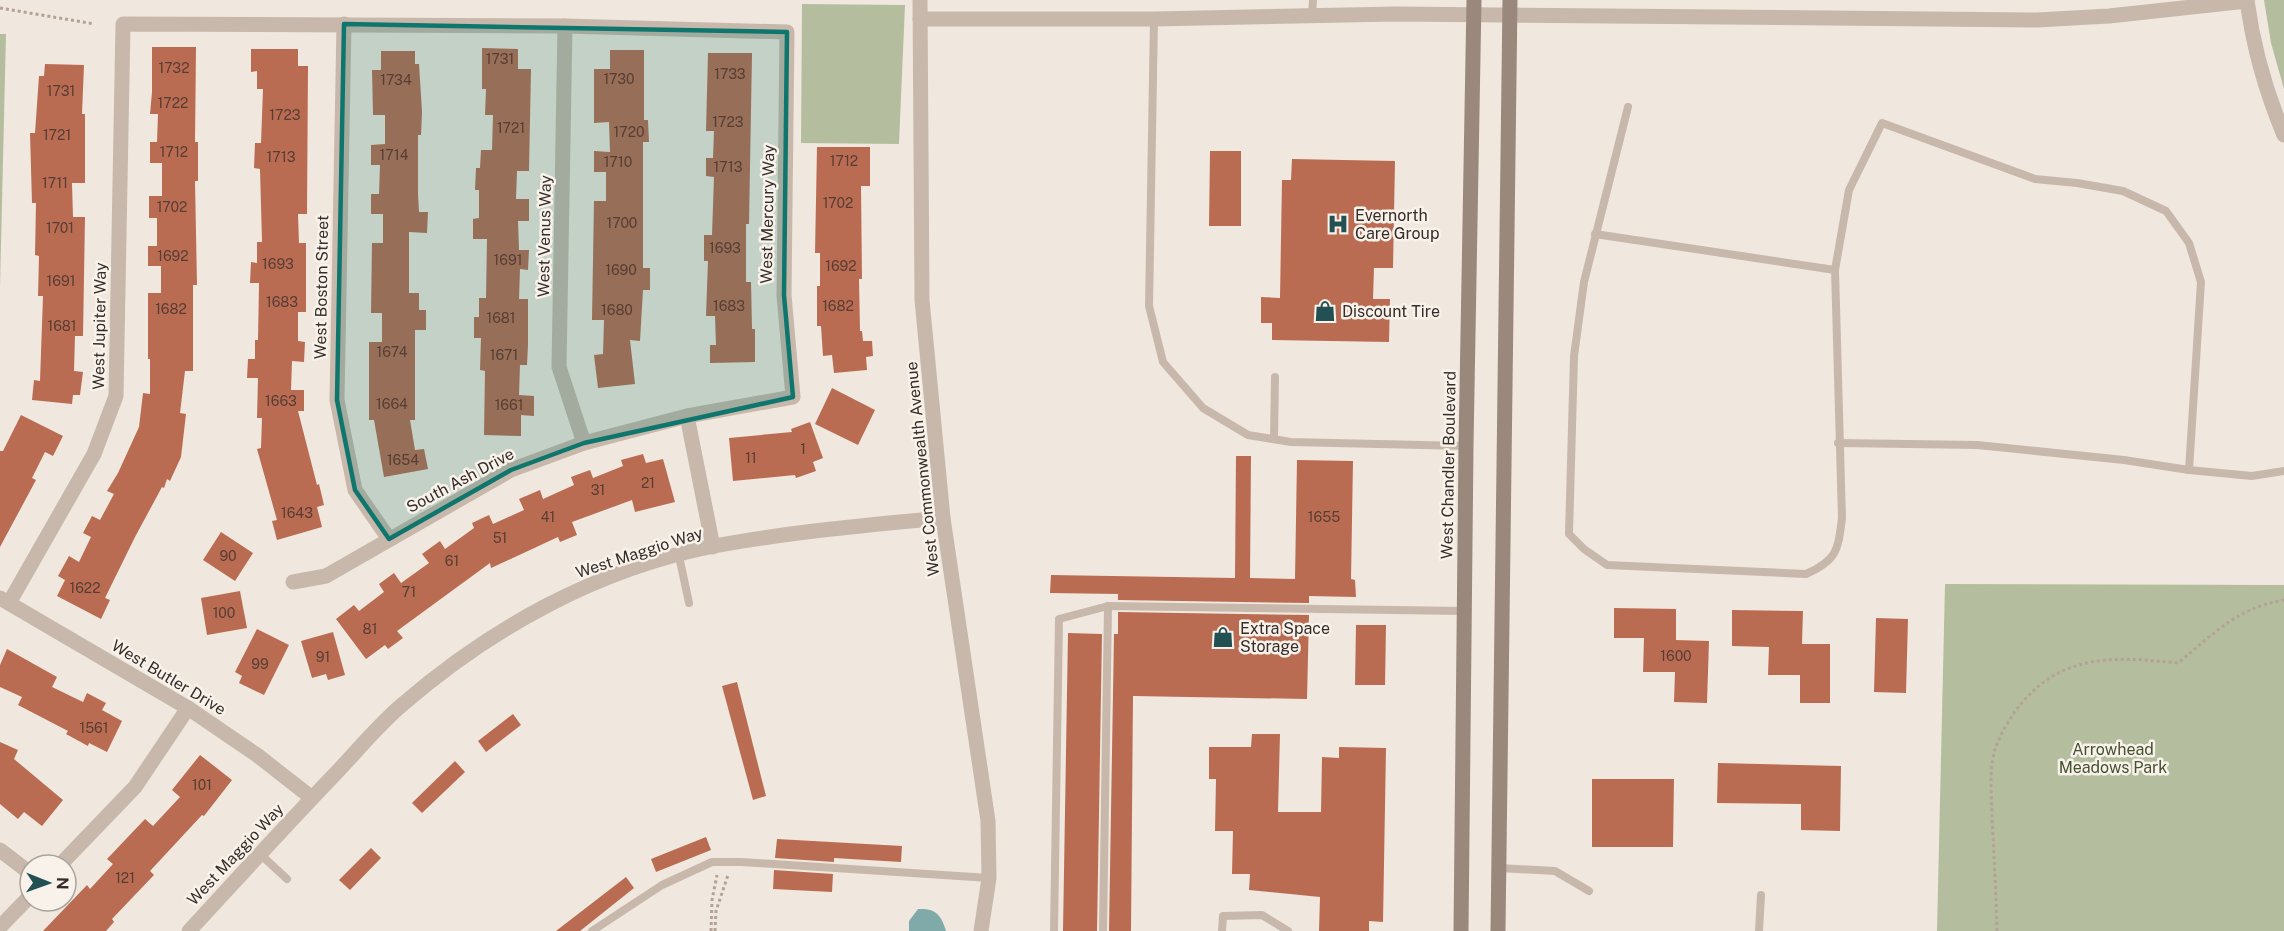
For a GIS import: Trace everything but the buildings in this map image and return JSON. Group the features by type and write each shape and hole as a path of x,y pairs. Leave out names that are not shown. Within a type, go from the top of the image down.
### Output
{"main road":[{"name":"West Chandler Boulevard","path":"1461,931 1466,446 1474,7"},
{"path":"1498,931 1510,7"}],"street":[{"name":"West Commonwealth Avenue","path":"920,0 921,300 944,518 988,821 989,878 981,931"},
{"path":"920,19 1154,19 1312,8 1510,7 2037,20 2135,13 2247,0 2263,75 2284,135"},
{"name":"West Jupiter Way","path":"5,600 93,454 116,396 123,24 344,24"},
{"path":"344,24 565,26"},
{"name":"West Boston Street","path":"344,24 337,400 355,490 389,538"},
{"name":"West Mercury Way","path":"565,26 787,32 784,295 793,397"},
{"name":"West Venus Way","path":"565,26 559,367 584,442"},
{"name":"South Ash Drive","path":"293,582 326,576 510,470 584,442 687,416 793,397"},
{"path":"687,416 713,547"},
{"name":"West Maggio Way","path":"189,931 401,705 496,634 576,591 622,573 713,547 848,527 944,518"},
{"name":"West Butler Drive","path":"5,600 188,708 257,754 312,798"},
{"path":"72,853 135,787 188,708"},
{"path":"0,850 18,864"},
{"path":"0,927 18,908"}],"lane":[{"path":"1154,19 1149,306 1163,362 1203,408 1248,435 1291,442 1466,446"},
{"path":"1628,107 1584,282 1574,368 1569,534 1584,549 1607,565 1806,574 1820,568 1838,549 1842,518 1838,443 1835,270 1849,190 1882,123 2035,179 2123,191 2166,211 2189,243 2201,282 2189,470"},
{"path":"1596,234 1835,270"},
{"path":"1274,439 1275,377"},
{"path":"1838,443 1977,445 2252,476 2284,471"},
{"path":"679,556 689,603"},
{"path":"1054,931 1059,619 1108,606 1464,611"},
{"path":"1103,931 1108,606"},
{"path":"260,855 287,879"},
{"path":"592,931 662,885 712,862 989,878"},
{"path":"1499,868 1555,871 1589,891"},
{"path":"1759,931 1761,895"},
{"path":"1222,931 1223,916 1262,915 1288,931"}],"path":[{"path":"0,8 94,24"},
{"path":"1997,931 1991,783 1993,758 2000,736 2024,699 2058,671 2085,663 2114,659 2178,663 2234,617 2259,606 2284,600"},
{"path":"713,931 712,900 720,862"},
{"path":"713,931 716,911 732,862"}],"highlighted area":[{"path":"344,24 787,32 784,295 793,397 584,443 511,470 389,539 355,490 337,400"}],"green space":[{"path":"2264,0 2284,0 2284,89 2271,43"},
{"path":"802,4 905,5 899,144 801,143"},
{"path":"0,34 6,34 0,287"},
{"name":"Arrowhead Meadows Park","path":"1945,584 2284,585 2284,931 1937,931"}],"water":[{"path":"918,909 933,911 937,914 946,931 909,931 909,921"}],"place":[{"name":"Evernorth Care Group","path":"1338,224"},
{"name":"Discount Tire","path":"1325,311"},
{"name":"Extra Space Storage","path":"1223,637"}]}
